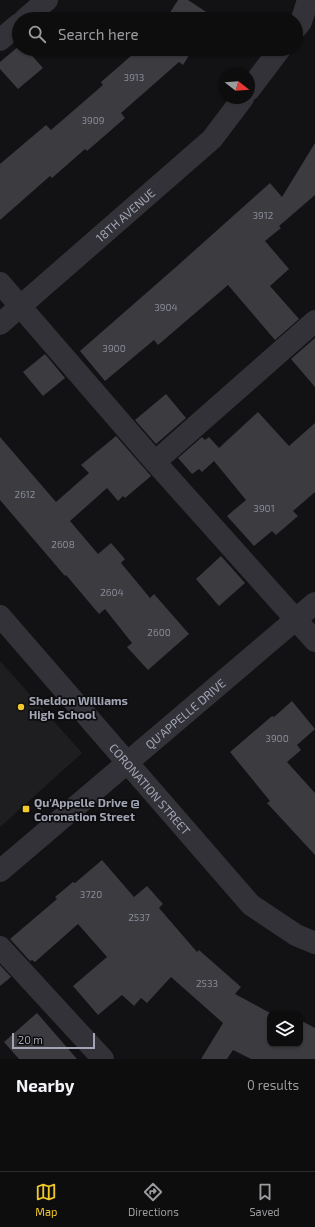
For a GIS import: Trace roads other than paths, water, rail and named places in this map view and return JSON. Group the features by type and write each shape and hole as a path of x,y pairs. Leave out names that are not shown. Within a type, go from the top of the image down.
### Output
{"street":[{"path":"33,12 47,0"},
{"path":"303,16 308,0"},
{"path":"0,40 12,30"},
{"path":"255,82 275,56"},
{"name":"18TH AVENUE","path":"0,324 212,139 238,104"},
{"path":"0,283 156,462 315,640"},
{"path":"156,462 315,321"},
{"name":"QU'APPELLE DRIVE","path":"0,870 315,603"},
{"name":"CORONATION STREET","path":"0,616 251,905 296,935 315,943"},
{"path":"0,947 103,1059"}],"place":[{"name":"Sheldon Williams High School","path":"21,707"},
{"name":"Qu'Appelle Drive @ Coronation Street","path":"26,809"}]}
